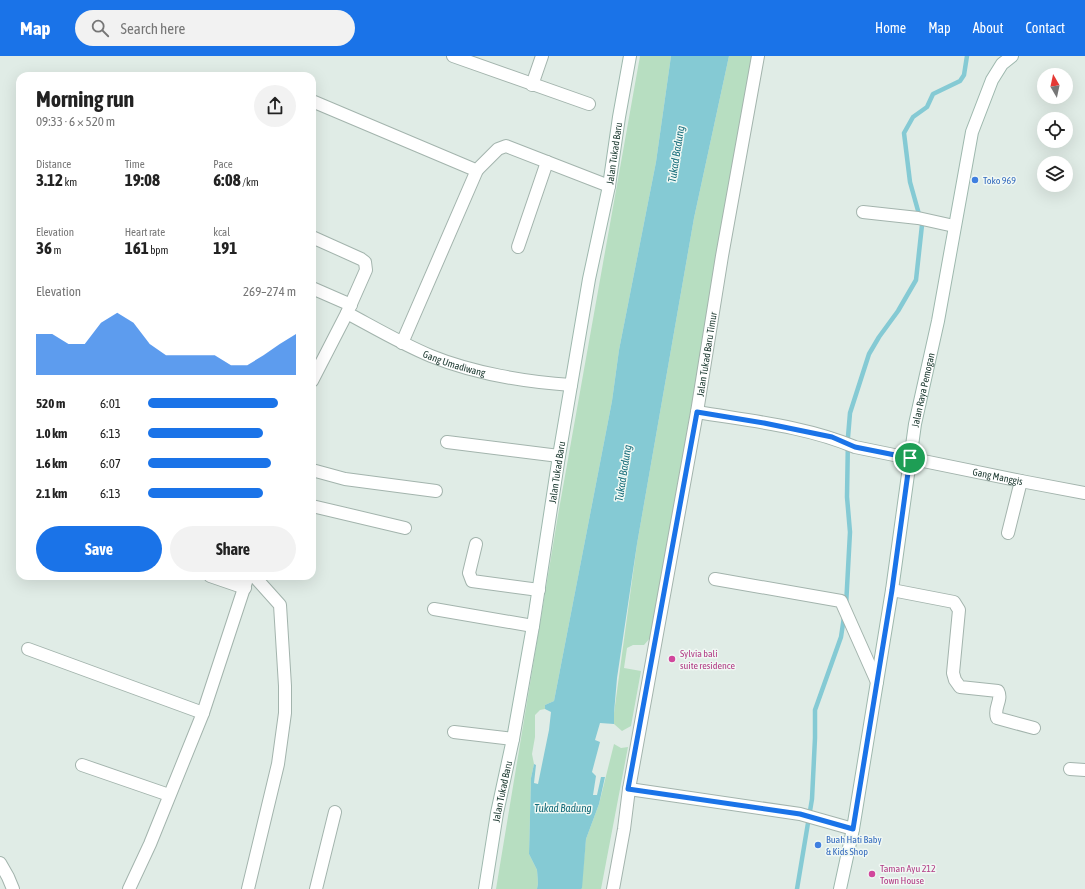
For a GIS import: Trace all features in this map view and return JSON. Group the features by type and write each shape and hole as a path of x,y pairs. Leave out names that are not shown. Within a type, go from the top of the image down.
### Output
{"street":[{"path":"453,56 589,104"},
{"path":"532,85 542,56"},
{"name":"Jalan Tukad Baru","path":"485,889 497,813 513,739 533,626 559,456 589,279 609,186 618,117 630,56"},
{"name":"Jalan Tukad Baru Timur","path":"613,889 624,828 628,789 697,412 722,256 758,56"},
{"name":"Jalan Raya Pemogan","path":"840,889 853,829 892,590 915,424 938,321 972,132 992,80 1002,60 1012,56"},
{"path":"316,103 469,168 477,170"},
{"path":"402,343 477,170 498,149 506,146 609,186"},
{"path":"518,247 547,162"},
{"path":"863,212 918,218 954,226"},
{"path":"316,239 361,259 365,262 366,270 349,309 316,373"},
{"name":"Gang Umadiwang","path":"316,290 349,309 402,343 433,357 470,368 530,381 571,385"},
{"name":"Gang Manggis","path":"697,412 764,423 832,437 855,447 1021,482 1085,493"},
{"path":"447,442 559,456"},
{"path":"316,471 345,479 436,491"},
{"path":"1008,533 1021,482"},
{"path":"316,507 405,528"},
{"path":"476,544 469,573 472,581 539,590"},
{"path":"715,579 837,599 843,604 877,682"},
{"path":"129,889 150,844 203,713 246,582 234,580"},
{"path":"248,889 278,764 285,713 286,686 280,605 258,580"},
{"path":"892,590 954,602 959,610 953,673 957,684 960,687 998,691 1000,697 996,712 997,718 1034,728"},
{"path":"434,609 533,626"},
{"path":"28,649 203,713"},
{"path":"454,732 513,739"},
{"path":"82,765 169,795"},
{"path":"1070,769 1085,770"},
{"path":"628,789 800,814 853,829"},
{"path":"316,889 335,812"},
{"path":"0,863 8,877 12,889"}],"green space":[{"path":"640,56 671,56 656,162 619,350 612,401 554,701 545,705 545,709 540,710 535,715 535,737 532,754 534,764 531,778 529,854 537,870 537,889 496,889 558,515"},
{"path":"729,56 754,56 650,638 644,645 633,645 627,648 624,668 641,671 631,726 622,731 614,724 614,713 637,544 694,218"},
{"path":"614,744 621,748 628,747 601,889 581,889 586,839 599,804"}],"water":[{"name":"Tukad Badung","path":"671,56 729,56 694,218 637,544 617,678 614,724 600,723 595,740 600,742 592,772 596,776 593,795 597,795 601,777 605,777 599,804 586,839 582,888 537,889 537,870 529,854 531,778 534,764 536,765 534,783 538,784 549,730 551,712 545,709 545,705 554,701 612,401 619,350 656,162"}],"waterway":[{"path":"846,606 850,532 847,497 850,413 869,354 879,337 898,311 916,280 922,225 910,182 904,133 913,117 927,107 933,94 960,81 964,75 967,56"},
{"path":"797,889 812,799 815,710 841,637 844,617"}],"place":[{"name":"Toko 969","path":"975,180"},
{"name":"Sylvia bali suite residence","path":"672,659"},
{"name":"Buah Hati Baby & Kids Shop","path":"818,845"},
{"name":"Taman Ayu 212 Town House","path":"872,874"}],"route":[{"path":"697,412 764,423 832,437 855,447 910,458 892,590 853,829 800,814 628,789 697,412"}]}
